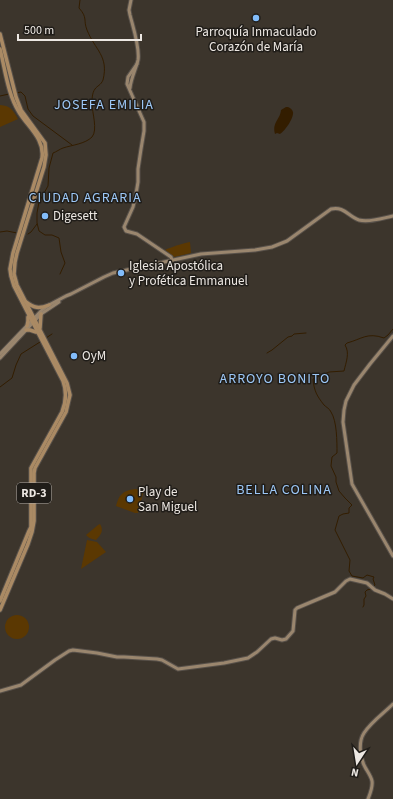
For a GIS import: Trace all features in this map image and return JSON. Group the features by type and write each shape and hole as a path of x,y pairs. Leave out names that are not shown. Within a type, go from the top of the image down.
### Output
{"main road":[{"path":"131,0 129,10 138,50 138,57 137,64 132,70 127,84 144,122 144,126 136,195 133,207 124,227 126,231 137,234 171,257 172,260"},
{"name":"RD-3","path":"0,34 12,90"},
{"name":"RD-3","path":"0,49 19,113 40,142 43,149 42,158 13,252 11,276 27,314 40,329 64,384 66,395 62,412 31,468 31,521 29,531 0,601"},
{"name":"RD-3","path":"0,610 32,532 34,521 35,468 66,412 70,400 68,383 38,333 17,285 14,274 15,262 46,159 46,151 45,143 21,110 14,97"},
{"path":"25,301 36,308 41,308 112,273 201,254 255,250 272,247 287,241 330,208 339,208 358,219 365,221 393,216"},
{"path":"0,354 41,314 70,294"},
{"path":"33,321 42,310 49,305"},
{"path":"0,358 26,328 28,319 27,314"},
{"path":"40,329 41,314"},
{"path":"26,328 38,333"},
{"path":"393,336 354,385 346,401 343,422 352,484 393,556"},
{"path":"0,691 21,686 55,660 73,650 117,657 157,659 180,669 224,664 243,659 257,652 271,639 286,639 293,631 295,610 297,608 335,592 350,579 364,582 393,599"},
{"path":"368,799 372,781 362,759 362,736 366,730 393,704"}],"shaded area":[{"path":"0,105 7,106 11,109 18,119 0,127"},
{"path":"289,107 292,110 292,118 287,127 280,134 275,134 275,124 281,110"},
{"path":"190,242 191,253 174,257 165,250 178,245"},
{"name":"Play de San Miguel","path":"135,489 144,490 138,513 116,506 118,499 124,492"},
{"path":"100,524 102,528 101,532 96,540 86,535 98,525"},
{"path":"87,540 97,542 106,552 81,569"},
{"path":"17,615 26,618 29,627 26,636 17,639 8,636 5,627 8,618"}],"waterway":[{"path":"60,274 65,263 61,252 59,238 52,235 45,235 39,231 37,223 39,202 48,186 49,168 53,153 63,148 86,141 94,134 95,126 92,96 95,89 102,82 104,72 103,59 90,37 82,11 79,8 80,0"},
{"path":"16,93 21,92 25,96 28,109 33,116 72,145"},
{"path":"0,96 9,94"},
{"path":"28,234 37,224"},
{"path":"0,232 7,231 17,233"},
{"path":"373,587 375,585 373,579 374,577 367,575 363,578 352,576 349,571 350,560 335,530 339,516 349,513 349,508 352,505 339,491 336,477 331,466 332,457 337,453 336,432 333,416 318,396 314,387 313,379 329,372 344,371 347,361 345,345 347,343 369,336 384,338 393,329"},
{"path":"267,353 288,337 294,334 306,333"},
{"path":"46,338 52,334"},
{"path":"0,387 12,378 21,354 40,342"},
{"path":"363,607 366,596 365,592 371,589"}],"place":[{"name":"Parroquía Inmaculado Corazón de María","path":"256,18"},
{"name":"Digesett","path":"45,216"},
{"name":"Iglesia Apostólica y Profética Emmanuel","path":"121,273"},
{"name":"OyM","path":"74,356"},
{"name":"Play de San Miguel","path":"130,499"}],"district":[{"name":"JOSEFA EMILIA","path":"104,105"},
{"name":"CIUDAD AGRARIA","path":"85,198"},
{"name":"ARROYO BONITO","path":"275,379"},
{"name":"BELLA COLINA","path":"284,490"}]}
